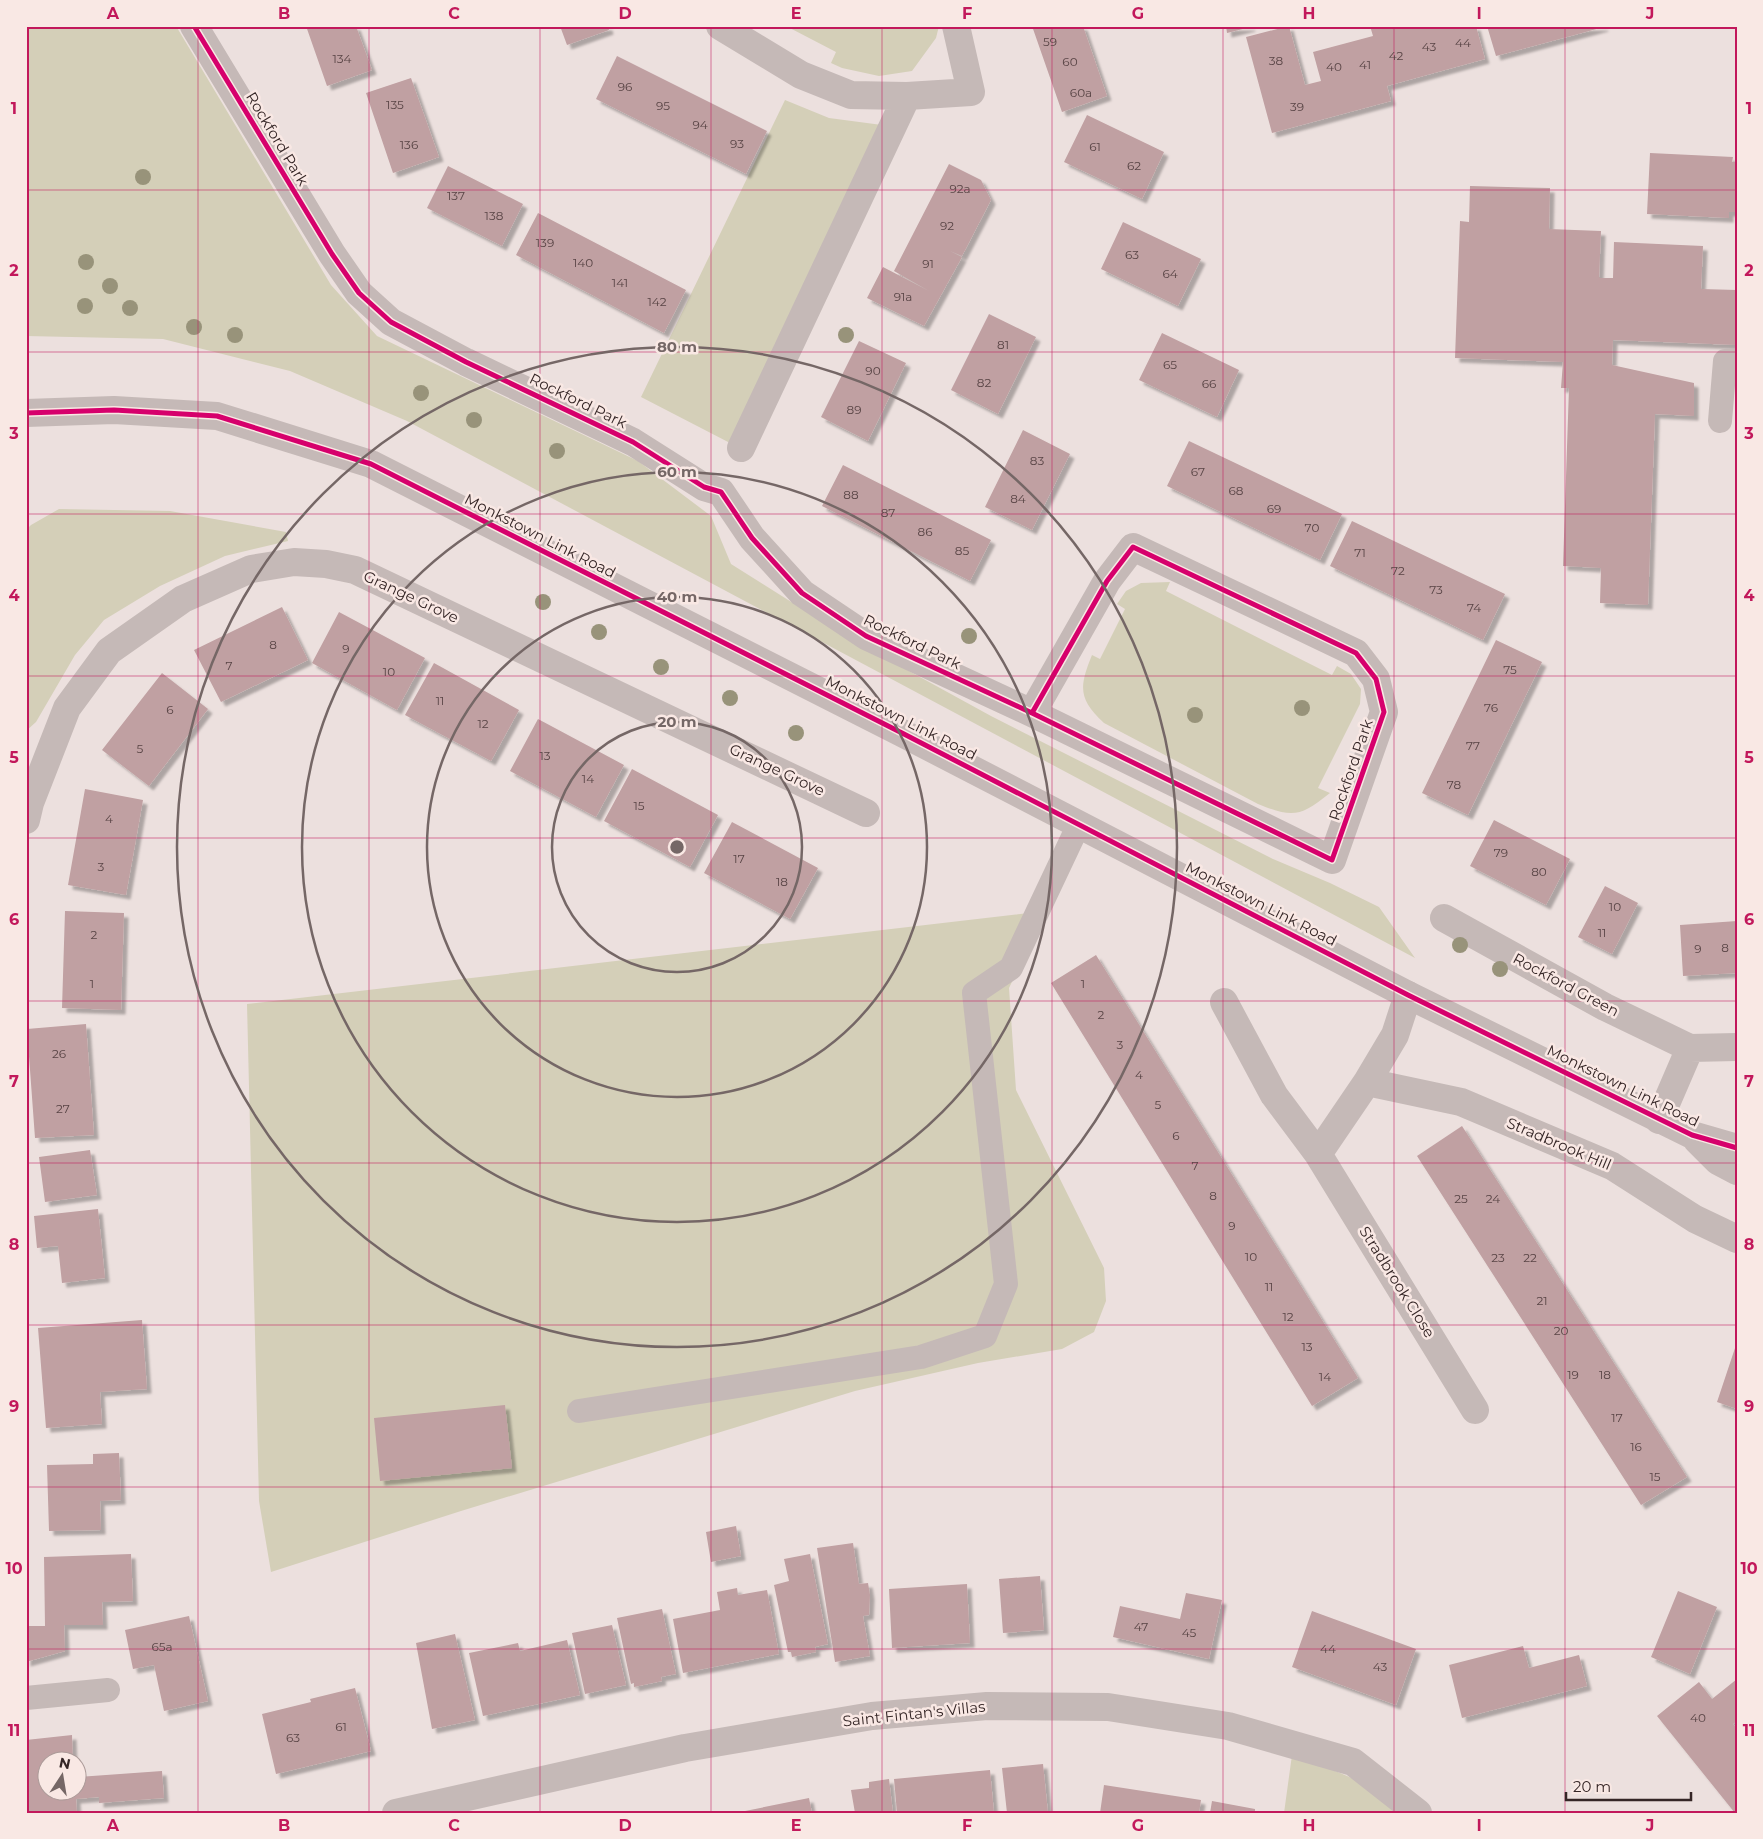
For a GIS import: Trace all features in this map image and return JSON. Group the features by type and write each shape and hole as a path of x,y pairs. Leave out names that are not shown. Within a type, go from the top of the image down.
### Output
{"street":[{"name":"Rockford Park","path":"194,26 332,254 359,293 391,322 466,362 633,442 704,487 721,492 752,538 802,593 866,636 1032,713 1332,860 1384,712 1376,679 1356,653 1133,547 1107,581 1032,713"},
{"path":"720,26 800,74 851,95 907,96 971,92 956,26"},
{"path":"741,448 907,96"},
{"name":"Monkstown Link Road","path":"26,414 114,410 217,416 371,464 1079,824 1408,995 1659,1120 1692,1135 1737,1148"},
{"name":"Grange Grove","path":"28,808 67,708 109,651 183,599 251,569 294,562 326,564 355,570 866,812"},
{"name":"Rockford Green","path":"1444,918 1606,1007 1690,1048 1737,1047"},
{"path":"1318,1154 1395,1035 1408,995"},
{"name":"Stradbrook Close","path":"1224,1002 1274,1095 1318,1154 1475,1410"},
{"path":"1659,1120 1690,1048"},
{"name":"Stradbrook Hill","path":"1366,1082 1461,1102 1612,1166 1695,1219 1737,1239"},
{"name":"Monkstown Link Road","path":"1692,1135 1718,1161 1737,1171"},
{"name":"Saint Fintan's Villas","path":"396,1813 685,1748 872,1716 987,1706 1108,1708 1228,1726 1353,1762 1418,1813"}],"lane":[{"path":"1720,421 1724,361 1737,361"},
{"path":"579,1411 921,1357 985,1336 1006,1284 974,992 1011,968 1079,824"},
{"path":"26,1698 108,1690"}],"shaded area":[{"path":"26,26 176,26 331,285 377,336 638,461 711,516 731,564 847,637 991,716 1273,859 1330,883 1379,907 1415,958 407,421 290,371 163,339 26,336"},
{"path":"786,26 939,26 936,38 912,71 879,76 842,68 831,63 836,52"},
{"path":"785,100 829,118 882,125 730,443 641,397"},
{"path":"59,509 170,511 286,532 288,541 225,556 160,586 104,620 75,655 36,722 26,731 26,530 31,525"},
{"path":"1170,582 1166,591 1332,675 1337,666 1351,674 1361,689 1360,704 1318,788 1330,793 1311,807 1296,813 1288,813 1258,804 1104,723 1089,707 1083,692 1085,676 1092,655 1100,659 1125,609 1117,604 1126,591 1141,583"},
{"path":"1046,911 1009,988 1016,1090 1104,1268 1106,1301 1094,1332 1062,1349 978,1363 855,1391 461,1511 271,1572 259,1501 247,1004"},
{"path":"1292,1755 1352,1778 1381,1794 1405,1813 1284,1813"}],"building":[{"path":"306,26 356,26 372,70 327,86"},
{"path":"560,26 608,26 609,30 567,45"},
{"path":"1032,26 1083,26 1107,96 1062,112"},
{"path":"1226,26 1251,26 1251,27 1227,33"},
{"path":"1289,26 1305,85 1321,81 1313,52 1373,36 1370,26 1476,26 1485,59 1387,86 1391,101 1272,133 1246,37"},
{"path":"1487,26 1604,26 1604,27 1496,56"},
{"path":"617,56 767,131 746,174 596,99"},
{"path":"411,78 439,157 393,173 366,93"},
{"path":"1087,115 1164,152 1142,199 1064,162"},
{"path":"1650,153 1733,157 1732,162 1737,162 1737,212 1729,212 1729,218 1647,214"},
{"path":"949,164 981,180 991,200 962,256 950,251 962,257 924,326 867,298 883,267 929,291 894,271"},
{"path":"448,166 523,204 502,246 427,208"},
{"path":"1470,186 1550,188 1549,229 1601,231 1599,278 1613,278 1614,242 1703,246 1701,289 1737,290 1737,345 1613,340 1612,365 1694,383 1694,416 1655,414 1648,605 1600,603 1601,568 1563,566 1569,388 1561,388 1563,362 1455,358 1460,221 1469,222"},
{"path":"538,213 686,290 664,333 516,255"},
{"path":"1123,222 1201,259 1178,306 1101,269"},
{"path":"989,314 1036,337 998,414 951,390"},
{"path":"1162,333 1239,370 1217,417 1139,380"},
{"path":"859,341 906,363 868,441 821,417"},
{"path":"1023,430 1070,454 1032,530 985,507"},
{"path":"1189,441 1342,514 1320,560 1167,486"},
{"path":"843,465 991,540 970,581 822,506"},
{"path":"1352,521 1505,594 1483,640 1330,566"},
{"path":"282,607 308,660 221,702 194,650"},
{"path":"339,612 425,658 397,710 312,663"},
{"path":"1496,640 1542,662 1468,815 1422,793"},
{"path":"434,663 519,710 491,761 405,715"},
{"path":"162,673 208,709 149,786 102,750"},
{"path":"538,719 624,765 596,817 510,771"},
{"path":"632,769 718,815 690,867 604,821"},
{"path":"85,789 143,800 126,895 68,885"},
{"path":"1494,820 1570,859 1546,905 1470,866"},
{"path":"732,822 818,868 790,919 704,873"},
{"path":"1605,886 1638,903 1612,954 1578,937"},
{"path":"65,911 124,913 121,1010 62,1008"},
{"path":"1737,921 1737,973 1683,976 1680,925"},
{"path":"1096,955 1358,1378 1312,1406 1051,983"},
{"path":"86,1024 94,1135 35,1138 27,1029"},
{"path":"1462,1126 1687,1477 1641,1505 1417,1156"},
{"path":"90,1150 97,1195 45,1202 39,1157"},
{"path":"98,1209 105,1278 62,1283 58,1246 37,1248 34,1216"},
{"path":"142,1320 147,1389 100,1392 102,1424 46,1428 38,1328"},
{"path":"1737,1345 1737,1409 1717,1402"},
{"path":"505,1405 512,1468 380,1481 374,1418"},
{"path":"119,1453 121,1500 100,1501 101,1530 49,1531 47,1465 93,1464 93,1454"},
{"path":"736,1526 741,1556 711,1562 706,1532"},
{"path":"853,1543 859,1584 868,1583 870,1595 869,1615 863,1616 870,1656 835,1662 817,1548"},
{"path":"131,1554 133,1601 102,1602 103,1625 64,1625 65,1651 26,1662 26,1626 45,1626 44,1557"},
{"path":"810,1554 828,1644 815,1647 816,1652 792,1657 791,1652 788,1652 774,1585 789,1581 784,1559"},
{"path":"1040,1576 1044,1630 1003,1633 999,1579"},
{"path":"967,1584 970,1643 892,1648 889,1589"},
{"path":"737,1588 738,1595 767,1590 779,1654 683,1673 673,1619 720,1610 717,1592"},
{"path":"1678,1591 1717,1607 1690,1674 1651,1657"},
{"path":"1186,1593 1222,1600 1209,1659 1113,1637 1120,1606 1180,1619"},
{"path":"662,1609 676,1674 661,1677 662,1681 634,1687 634,1683 631,1684 617,1618"},
{"path":"1312,1611 1416,1649 1396,1705 1292,1667"},
{"path":"189,1616 208,1701 164,1711 154,1665 133,1669 125,1630"},
{"path":"612,1625 626,1685 585,1694 572,1633"},
{"path":"455,1634 475,1720 432,1729 416,1643"},
{"path":"567,1640 580,1695 483,1716 469,1653 518,1643 520,1651"},
{"path":"1523,1646 1529,1668 1579,1655 1587,1686 1462,1718 1449,1665"},
{"path":"1737,1679 1737,1721 1733,1724 1737,1728 1737,1813 1735,1813 1657,1716 1699,1682 1712,1699"},
{"path":"355,1688 371,1751 276,1774 262,1714 311,1702 310,1699"},
{"path":"72,1735 73,1752 38,1752 38,1802 76,1802 77,1813 26,1813 26,1740"},
{"path":"1043,1764 1048,1813 1007,1813 1002,1768"},
{"path":"990,1770 994,1813 897,1813 894,1779"},
{"path":"162,1771 164,1798 99,1803 99,1797 88,1798 88,1776"},
{"path":"889,1779 893,1813 855,1813 851,1790 869,1788 869,1782"},
{"path":"1104,1785 1201,1800 1199,1813 1100,1813"},
{"path":"809,1798 812,1813 740,1813 740,1812"},
{"path":"1212,1801 1255,1809 1255,1813 1210,1813"}],"cycle path":[{"path":"194,26 332,254 359,293 391,322 466,362 633,442 704,487 721,492 752,538 802,593 866,636 1032,713 1332,860 1384,712 1376,679 1356,653 1133,547 1107,581 1032,713"},
{"path":"26,413 114,410 217,416 371,464 902,733 1408,995 1692,1135 1737,1148"}]}
